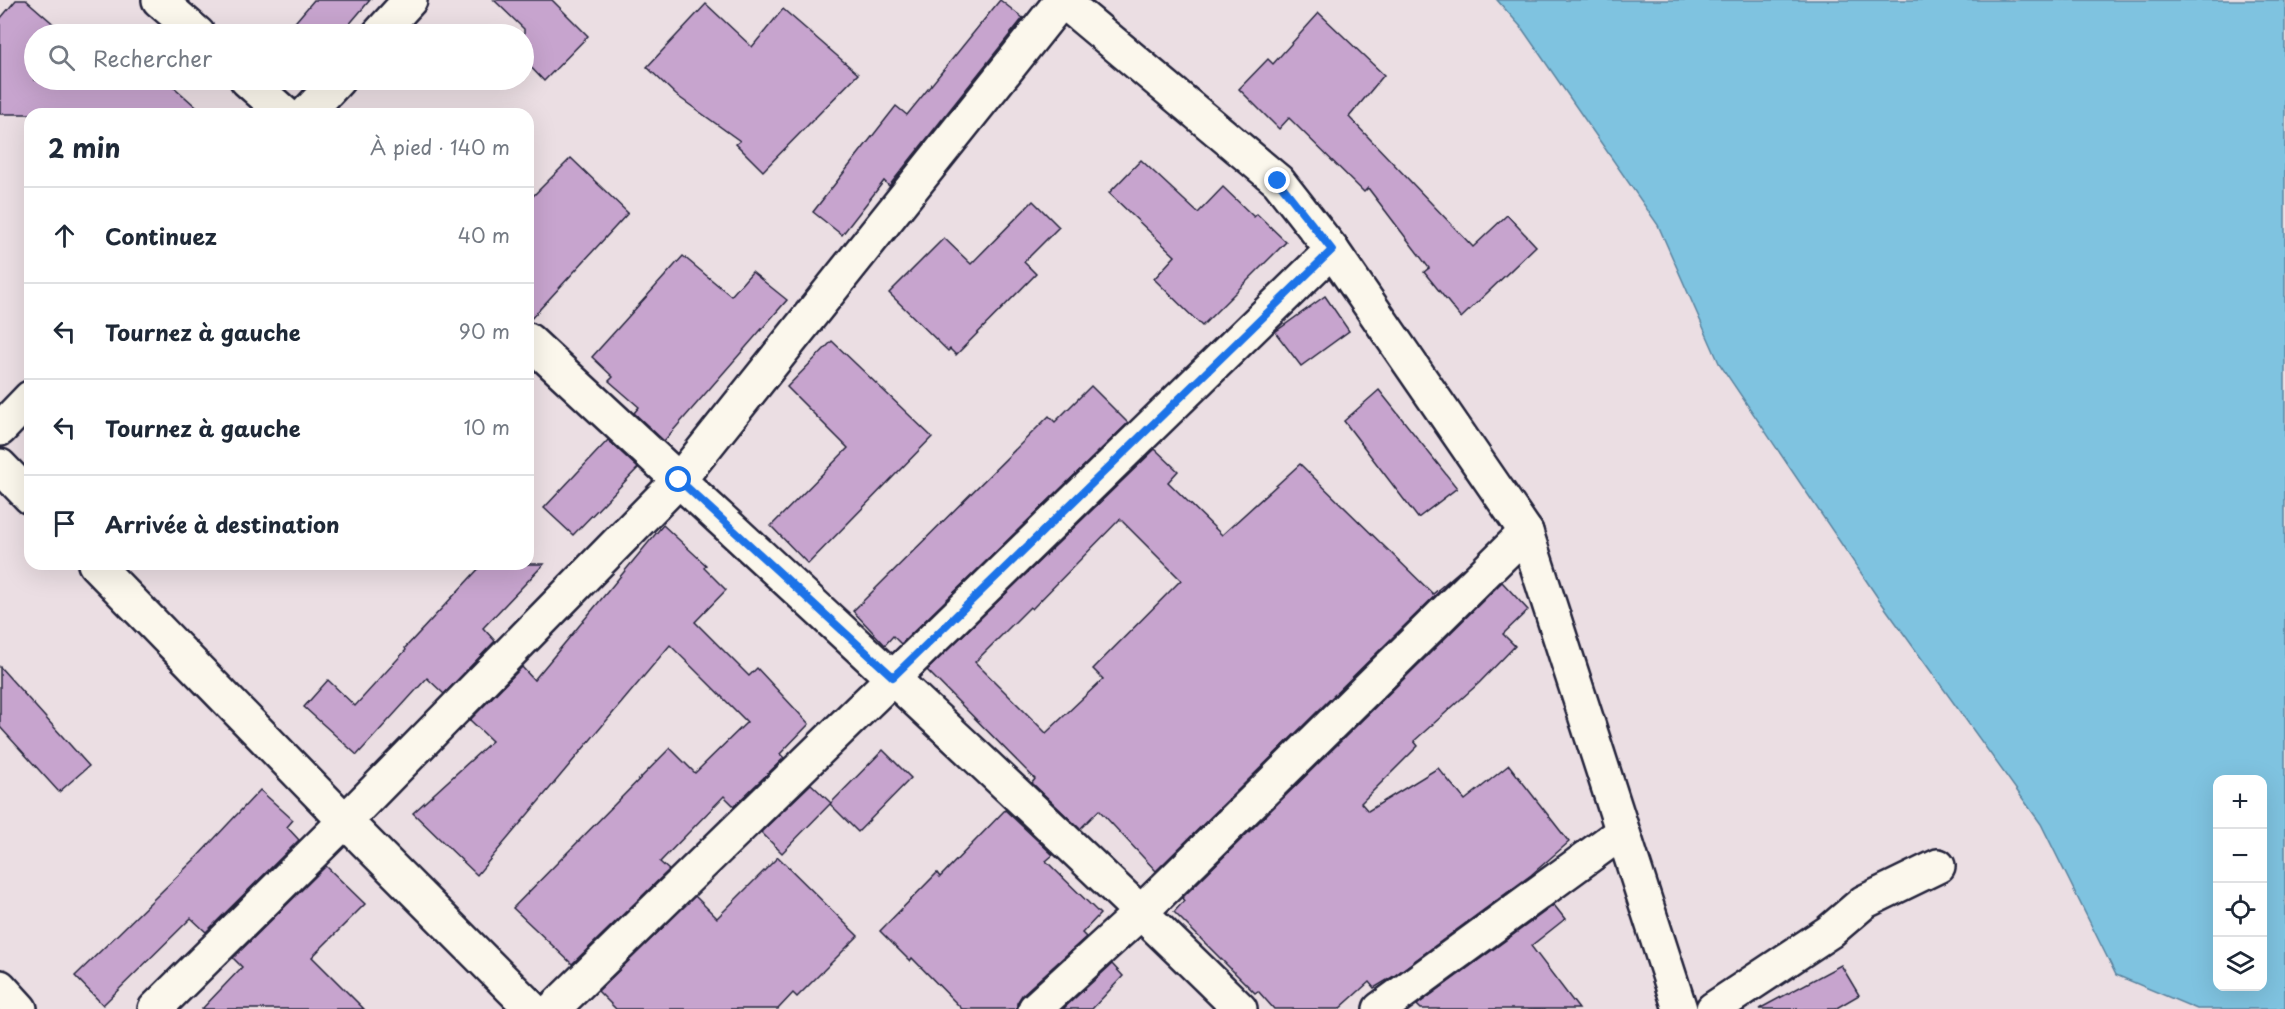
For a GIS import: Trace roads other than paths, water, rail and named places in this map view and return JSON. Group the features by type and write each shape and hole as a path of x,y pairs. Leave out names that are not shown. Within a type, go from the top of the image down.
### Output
{"street":[{"path":"159,0 187,24"},
{"path":"388,24 410,0"},
{"path":"155,1009 345,821 679,480 1062,0 1278,181 1332,250 1526,532 1680,1009"},
{"path":"258,90 278,108"},
{"path":"312,108 329,90"},
{"path":"553,1009 1332,250"},
{"path":"534,346 893,677 1240,1009"},
{"path":"0,429 24,404"},
{"path":"0,466 24,491"},
{"path":"1035,1009 1141,912 1526,532"},
{"path":"101,570 532,1009"},
{"path":"1380,1009 1622,832"},
{"path":"1713,1009 1829,932 1864,902 1938,866"},
{"path":"0,987 20,1009"}],"water":[{"path":"1497,0 2285,0 2285,1009 2197,1009 2116,975 2041,824 1878,598 1719,363 1658,225 1521,27"}]}
